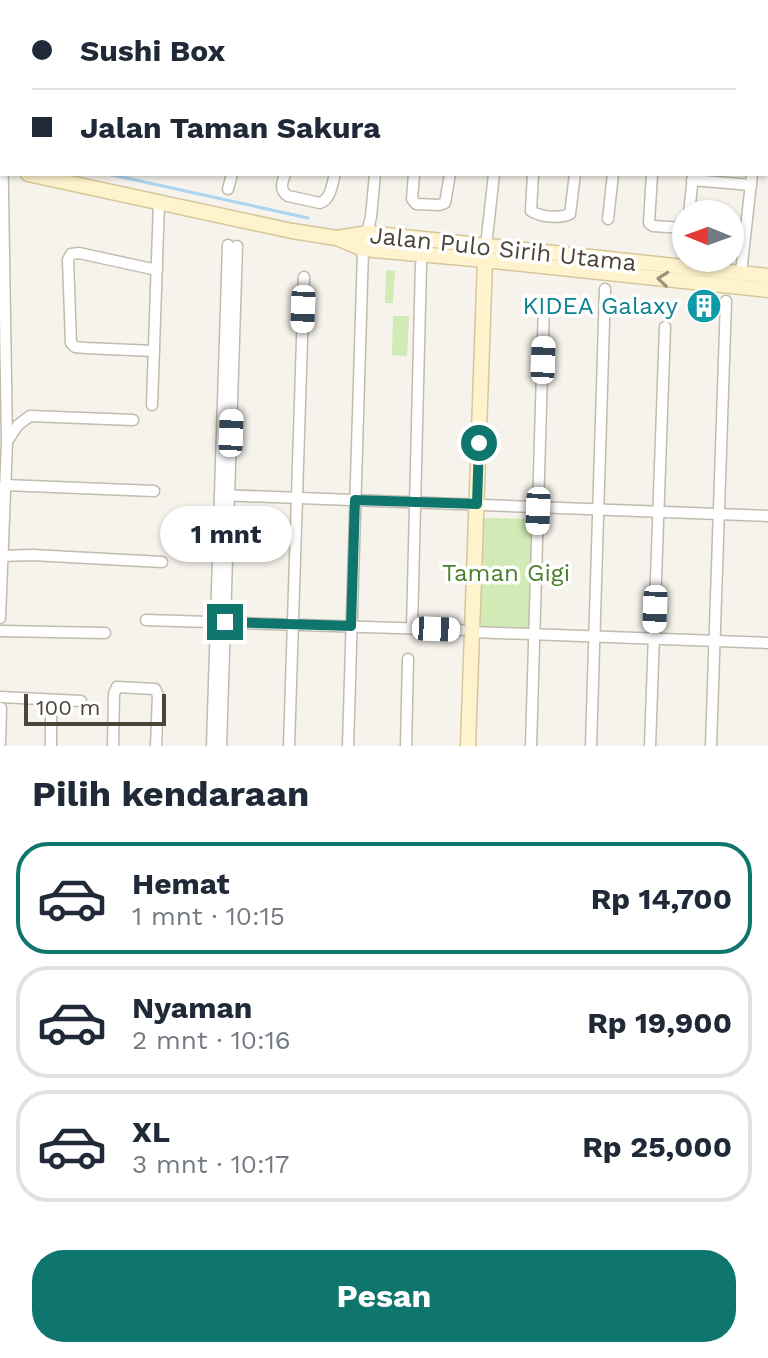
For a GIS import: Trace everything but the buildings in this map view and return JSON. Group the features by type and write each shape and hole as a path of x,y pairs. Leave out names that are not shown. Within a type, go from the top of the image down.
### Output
{"main road":[{"path":"37,176 337,238"},
{"name":"Jalan Pulo Sirih Utama","path":"337,238 368,233 486,253 768,276"},
{"name":"Jalan Pulo Sirih Utama","path":"337,238 363,249 486,253"},
{"path":"468,746 466,631 477,504 486,253"},
{"name":"Jalan Pulo Sirih Utama","path":"525,257 768,290"}],"street":[{"path":"0,618 7,442 1,176"},
{"path":"228,189 231,176"},
{"path":"284,176 282,186 285,194 320,203 328,197 334,176"},
{"path":"348,746 363,249 375,176"},
{"path":"414,176 412,199 416,204 439,205 445,203 450,176"},
{"path":"486,253 494,176"},
{"path":"533,176 531,211 537,215 564,217 570,214 575,176"},
{"path":"608,219 613,176"},
{"path":"652,176 649,223 672,227"},
{"path":"690,200 692,177 751,179 741,273"},
{"path":"152,405 159,202"},
{"path":"221,746 221,621 233,245"},
{"path":"154,351 75,347 71,343 68,260 71,254 79,253 157,270"},
{"path":"412,628 421,264"},
{"path":"289,746 304,277"},
{"path":"591,746 605,289"},
{"path":"711,746 726,301"},
{"path":"531,746 544,304"},
{"path":"650,746 665,327"},
{"path":"7,442 18,425 30,416 133,420"},
{"path":"5,485 154,491"},
{"path":"225,495 768,516"},
{"path":"1,556 162,562"},
{"path":"146,620 768,643"},
{"path":"212,746 221,621"},
{"path":"0,631 105,633"},
{"path":"406,746 408,659"},
{"path":"113,746 114,694 117,687 155,689 158,695 156,746"},
{"path":"0,743 1,703 81,701"},
{"path":"51,717 51,746"}],"green space":[{"path":"386,270 395,271 393,303 385,303"},
{"path":"393,316 409,316 407,356 392,355"},
{"name":"Taman Gigi","path":"483,518 532,519 529,628 480,627"}],"waterway":[{"path":"117,176 308,218"}],"place":[{"name":"KIDEA Galaxy","path":"704,306"}],"route":[{"path":"225,622 351,626 355,500 477,504 479,443"}]}
